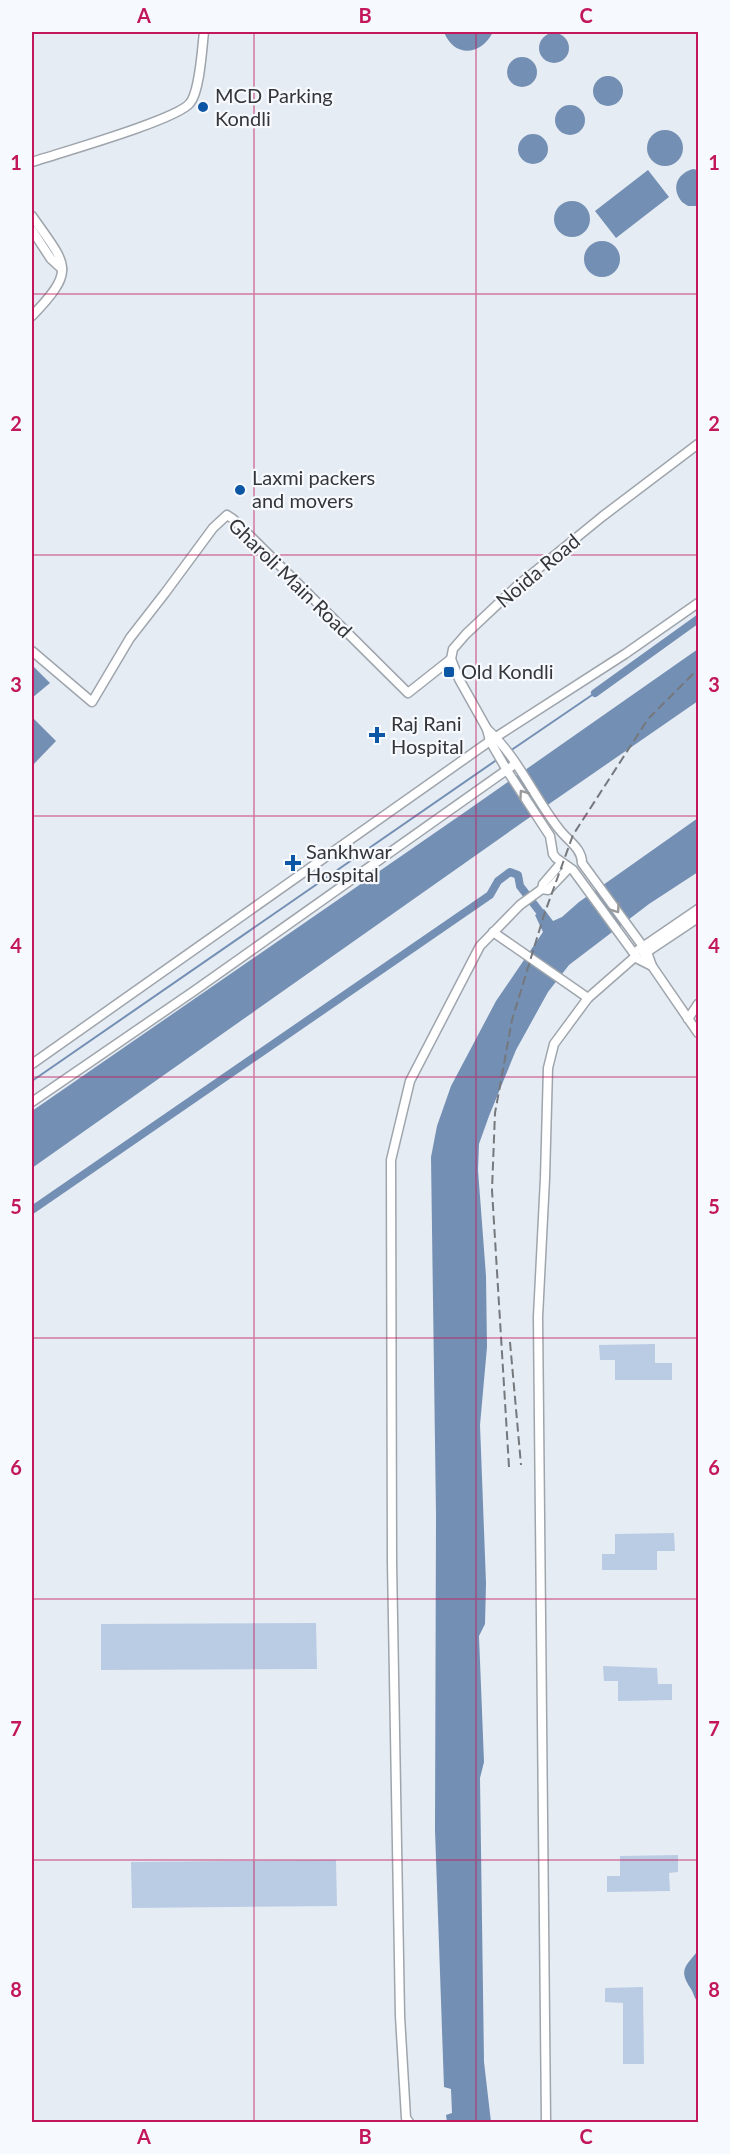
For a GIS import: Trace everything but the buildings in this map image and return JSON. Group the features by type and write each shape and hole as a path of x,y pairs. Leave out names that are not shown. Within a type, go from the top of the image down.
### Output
{"street":[{"path":"32,162 127,132 183,111 192,102 196,90 204,32"},
{"path":"32,216 56,250 63,269 58,287 32,316"},
{"path":"32,230 51,259 63,269"},
{"name":"Noida Road","path":"451,659 453,649 466,634 517,586 603,516 699,444"},
{"name":"Gharoli Main Road","path":"32,651 92,702 130,638 213,528 227,515 408,693 451,659"},
{"path":"32,1064 699,603"},
{"path":"451,659 459,679 495,743 542,813 579,851 582,863 642,947 652,966 699,1033"},
{"path":"32,1102 365,872 510,765"},
{"path":"542,813 553,854 585,885 634,954 652,966"},
{"path":"551,844 556,838 567,838"},
{"path":"406,2121 400,2016 392,1526 391,1160 403,1104 414,1070 480,946 520,905 542,889 543,884 568,867 582,863"},
{"path":"546,2122 538,1300 548,1068 554,1044 588,998 642,947 699,909"},
{"path":"642,947 699,918"},
{"path":"493,932 588,998"},
{"path":"688,1019 699,1004"}],"shaded area":[{"path":"444,32 493,32 482,46 468,51 454,46"},
{"path":"554,33 564,38 569,48 564,58 554,63 544,58 539,48 544,38"},
{"path":"522,57 532,62 537,72 532,82 522,87 512,82 507,72 512,62"},
{"path":"608,76 618,81 623,91 618,101 608,106 598,101 593,91 598,81"},
{"path":"570,105 580,110 585,120 580,130 570,135 560,130 555,120 560,110"},
{"path":"665,130 678,135 683,148 678,161 665,166 652,161 647,148 652,135"},
{"path":"533,134 543,139 548,149 543,159 533,164 523,159 518,149 523,139"},
{"path":"693,169 698,170 698,206 688,206 682,202 676,187 679,178"},
{"path":"648,170 669,197 616,238 595,211"},
{"path":"572,201 585,206 590,219 585,232 572,237 559,232 554,219 559,206"},
{"path":"602,241 615,246 620,259 615,272 602,277 589,272 584,259 589,246"},
{"path":"698,649 698,701 32,1168 32,1111"},
{"path":"32,665 50,683 32,698"},
{"path":"32,717 56,741 32,766"},
{"path":"698,818 698,872 649,904 569,965 548,992 516,1050 479,1144 478,1170 486,1276 487,1347 480,1425 486,1583 485,1624 479,1636 484,1762 480,1778 484,2062 491,2122 447,2122 446,2115 452,2113 451,2089 444,2087 435,1830 436,1515 431,1157 437,1126 451,1086 496,1001 543,932 535,915 544,909 553,921 562,917 579,902"},
{"path":"655,1344 655,1363 672,1363 672,1380 615,1380 615,1360 600,1360 599,1345"},
{"path":"674,1533 675,1551 657,1551 657,1570 602,1570 602,1554 615,1554 615,1534"},
{"path":"316,1623 317,1669 101,1670 101,1624"},
{"path":"603,1666 657,1668 658,1684 672,1684 672,1700 618,1701 618,1681 604,1681"},
{"path":"678,1855 678,1872 669,1873 670,1891 607,1892 607,1876 620,1876 620,1856"},
{"path":"336,1860 337,1906 132,1908 131,1862"},
{"path":"698,1951 698,2002 684,1973 686,1965"},
{"path":"643,1987 644,2064 623,2064 623,2003 605,2002 605,1988"}],"waterway":[{"path":"595,693 698,619"},
{"path":"510,751 595,693"},
{"path":"32,1081 498,759"},
{"path":"32,1210 490,895 498,881 510,872 518,875 520,886 540,912"}],"railway":[{"path":"509,1467 492,1190 495,1113 512,1020 544,915 573,835 648,719 698,669"},
{"path":"510,1342 521,1465"}],"place":[{"name":"MCD Parking Kondli","path":"203,107"},
{"name":"Laxmi packers and movers","path":"240,490"},
{"name":"Old Kondli","path":"449,672"},
{"name":"Raj Rani Hospital","path":"377,735"},
{"name":"Sankhwar Hospital","path":"293,863"}]}
